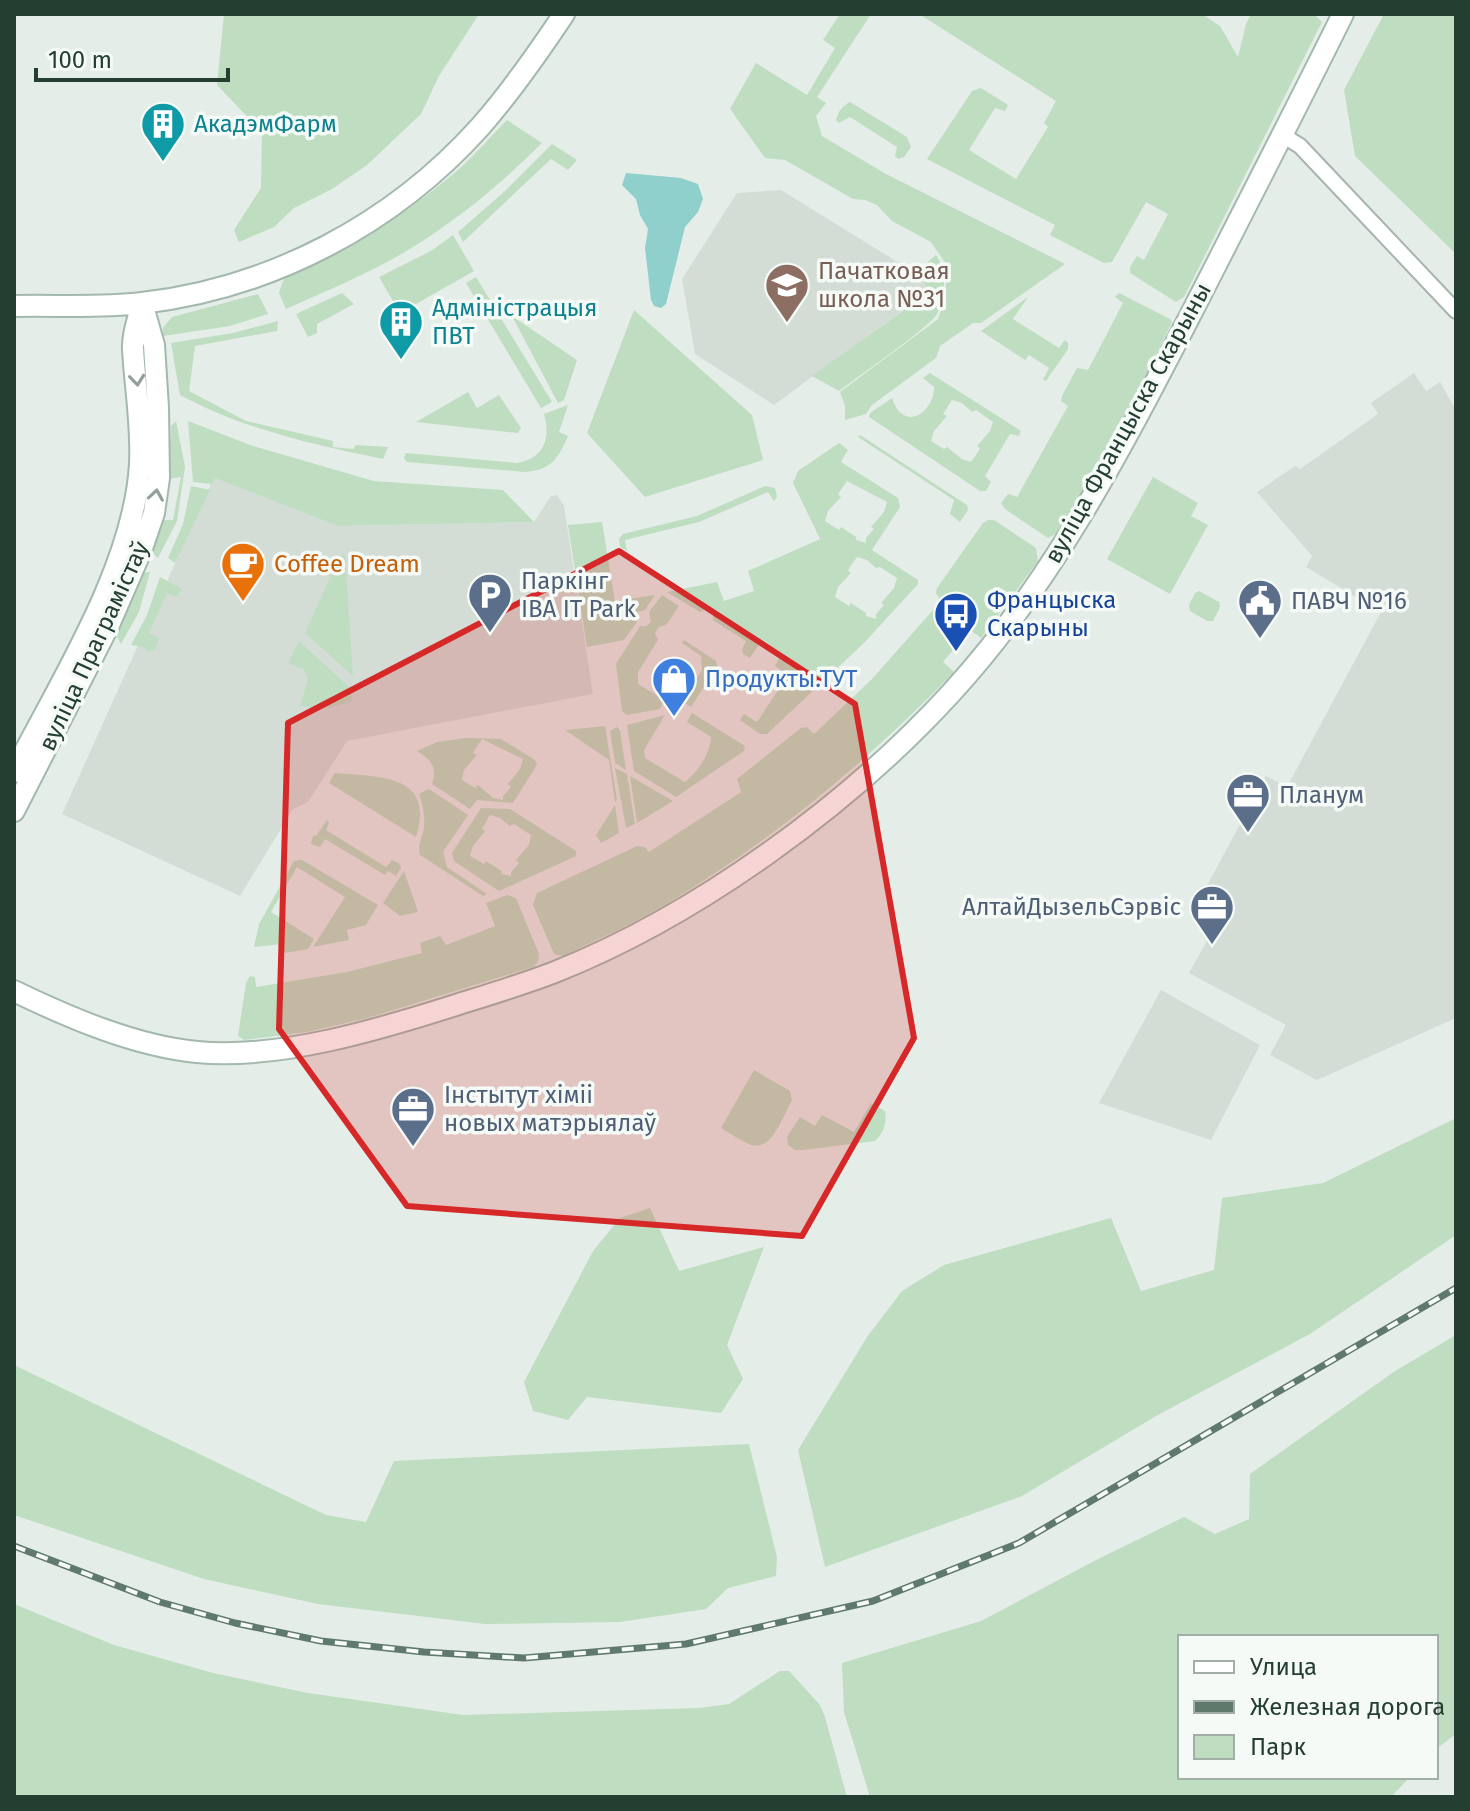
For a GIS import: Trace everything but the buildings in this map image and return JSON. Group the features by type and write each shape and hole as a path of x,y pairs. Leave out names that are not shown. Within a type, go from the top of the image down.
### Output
{"main road":[{"path":"14,306 142,303 236,285 322,249 357,230 408,194 480,127 564,14"},
{"name":"вуліца Францыска Скарыны","path":"14,991 46,1007 140,1041 194,1052 249,1052 342,1038 413,1019 555,972 667,918 777,846 892,752 953,691 1058,554 1176,345 1343,14"},
{"name":"вуліца Праграмістаў","path":"14,772 98,609 124,543 140,464 138,386 133,346 142,303"},
{"name":"вуліца Праграмістаў","path":"14,811 108,627 154,513 159,478 158,408 154,345 142,303"}],"street":[{"path":"1284,136 1300,146 1456,311"}],"highlighted area":[{"path":"619,551 855,704 914,1038 802,1236 407,1206 279,1029 288,723"}],"shaded area":[{"name":"Пачатковая школа №31","path":"781,190 925,279 927,286 925,294 774,405 695,354 682,279 737,193"},
{"path":"1414,373 1426,391 1440,382 1456,410 1456,1018 1317,1080 1270,1055 1286,1025 1189,973 1213,930 1190,917 1266,776 1287,787 1381,612 1306,567 1312,556 1257,492 1295,466 1300,469 1378,414 1371,403"},
{"path":"214,477 338,526 534,522 551,496 557,495 564,506 593,694 347,741 308,802 293,809 240,896 62,814"},
{"path":"1161,990 1260,1045 1211,1140 1099,1103"}],"green space":[{"path":"224,14 479,14 439,76 421,114 367,165 332,189 294,208 274,227 239,242 234,230 261,188 262,132 217,85"},
{"path":"840,14 871,14 817,97 826,103 816,116 822,136 886,174 1065,264 981,323 973,323 940,346 936,358 872,405 866,414 845,420 845,406 840,392 938,319 946,296 946,264 931,242 892,221 877,205 853,199 785,160 765,158 730,109 756,63 807,95 835,48 823,40"},
{"path":"919,14 1202,14 1220,26 1238,57 1251,14 1314,14 1322,22 1184,297 1176,302 1130,273 1137,256 1144,260 1168,214 1146,202 1112,262 1104,263 1050,235 1055,225 927,159 972,91 981,88 1008,105 1005,111 995,108 969,150 1016,179 1048,127 1044,123 1056,101"},
{"path":"1384,14 1456,14 1456,254 1355,156 1344,90"},
{"path":"850,102 907,137 911,147 904,157 898,159 895,156 897,147 850,117 839,123 836,120"},
{"path":"507,120 542,143 498,184 418,244 354,279 286,309 279,293 284,278 397,216 439,186"},
{"path":"552,144 577,160 568,170 551,159 463,242 458,232"},
{"path":"453,235 474,271 400,313 379,277 431,251"},
{"path":"936,255 944,276 944,292 937,314 931,321 839,391 812,376 925,295 925,280 914,273"},
{"path":"476,277 552,402 541,408 466,283"},
{"path":"342,293 354,304 317,324 317,333 308,337 296,314"},
{"path":"1119,293 1172,322 1114,438 1056,534 1048,538 1005,509 1001,503 1008,494 1017,497 1068,406 1061,401 1062,396 1077,368 1088,370 1123,303 1115,297"},
{"path":"258,294 268,314 230,326 163,336 163,328 172,317"},
{"path":"1028,297 1013,319 1059,348 1065,340 1068,343 1068,349 1046,381 1043,380 1049,368 1029,355 1025,360 981,331"},
{"path":"634,310 752,415 763,460 645,497 587,433"},
{"path":"512,316 577,360 564,400 558,403"},
{"path":"278,321 277,331 195,346 189,391 246,421 333,441 333,447 388,447 383,459 305,442 254,426 180,395 171,343 233,333"},
{"path":"930,373 1021,431 1019,436 1010,434 985,476 991,482 986,491 980,491 869,417 870,413 892,398 904,415 917,416 927,407 933,394 934,387 923,378","holes":["952,400 962,403 972,412 976,410 993,422 990,431 977,446 980,449 971,462 931,441 934,431 947,416 943,414"]},
{"path":"468,392 477,408 499,395 521,428 518,433 416,422"},
{"path":"568,405 559,432 568,436 557,457 541,469 525,472 407,462 404,458 406,453 517,463 534,457 543,446 547,432 544,414"},
{"path":"176,421 185,467 177,521 158,558 152,553 162,520 173,520 181,477 168,479 171,426"},
{"path":"188,421 250,445 374,481 503,490 534,522 338,526 215,478 212,484 193,482"},
{"path":"860,435 967,505 968,510 960,522 950,514 954,500 858,437"},
{"path":"839,443 848,450 841,462 898,498 900,507 872,550 918,580 918,584 864,643 767,734 760,734 740,720 744,714 757,722 788,675 775,666 780,656 760,643 750,658 743,654 746,641 713,620 713,613 707,609 700,612 667,592 717,582 724,601 754,591 748,571 820,539 793,483 798,471","holes":["847,481 887,502 884,512 871,527 874,529 866,538 866,543 825,521 828,511 841,497 838,494","857,557 897,578 894,588 881,603 884,605 876,614 876,619 835,597 838,587 851,573 848,570"]},
{"path":"1153,477 1198,503 1191,516 1208,525 1170,594 1107,559"},
{"path":"191,486 210,490 175,563 168,558 183,524"},
{"path":"765,486 775,488 777,497 774,501 768,492 699,522 625,540 627,551 620,547 619,539 623,534 697,516"},
{"path":"994,520 1036,548 1038,561 981,638 970,630 943,662 954,672 921,705 818,797 707,879 616,931 563,956 554,954 533,905 537,893 637,846 645,847 649,852 741,792 737,779 801,728 807,727 814,734 872,679 941,601 936,593 937,588 983,523"},
{"path":"602,522 615,601 655,595 645,610 637,612 637,622 624,640 587,647 568,525"},
{"path":"340,555 345,555 353,676 305,633"},
{"path":"150,572 139,612 121,644 117,637 129,604 141,577"},
{"path":"160,577 182,589 176,597 167,593 149,633 159,638 155,649 149,652 143,647 131,645 147,615"},
{"path":"1199,591 1219,602 1220,607 1213,621 1190,611 1189,605"},
{"path":"662,595 679,606 666,625 659,627 655,633 658,640 638,672 638,684 665,700 660,709 627,715 622,711 616,664 640,626 651,622 649,612"},
{"path":"684,640 716,661 717,666 691,707 682,701 702,670 701,656 682,643"},
{"path":"299,641 351,689 352,701 329,708 300,706 308,679 303,669 288,663"},
{"path":"692,713 745,746 744,751 676,797 634,771 627,725 665,715 644,750 645,758 685,782 702,762 711,737 687,722"},
{"path":"605,726 615,802 609,760 565,730"},
{"path":"617,727 626,770 615,763 610,731"},
{"path":"465,738 501,739 535,760 537,765 513,803 477,800 470,809 432,784 432,764 417,751 437,742","holes":["482,739 523,759 520,769 508,784 511,787 503,800 493,798 478,785 475,788 462,780 464,770 477,755 473,753"]},
{"path":"615,768 627,774 635,824 626,828"},
{"path":"335,773 385,778 399,782 410,790 418,801 420,816 416,837 329,783"},
{"path":"630,776 673,801 637,823"},
{"path":"429,789 468,815 443,852 447,867 487,894 483,896 420,855 424,819 419,794"},
{"path":"615,805 619,833 601,843 596,835"},
{"path":"481,808 510,809 576,851 576,856 499,891 454,861 452,853","holes":["490,815 531,835 529,845 516,860 519,863 511,876 501,874 502,871 486,861 484,864 470,856 473,846 485,831 482,829"]},
{"path":"327,820 326,830 386,867 392,860 400,864 396,876 388,871 385,875 325,839 320,847 311,844 313,835 316,836"},
{"path":"302,860 378,905 366,925 347,930 349,940 313,947 345,897 297,867 271,912 314,939 308,949 284,953 282,944 254,947 259,924 294,861"},
{"path":"404,871 418,912 400,916 383,903"},
{"path":"507,895 516,898 539,954 538,962 533,967 368,1018 307,1032 244,1040 238,1036 246,983 250,976 255,977 256,987 347,972 422,953 420,943 440,936 446,945 495,926 486,903"},
{"path":"754,1070 790,1091 792,1100 771,1138 758,1146 721,1128"},
{"path":"871,1103 885,1111 886,1115 883,1131 875,1141 803,1150 795,1150 788,1145 787,1137 800,1117 815,1126 822,1115 854,1132"},
{"path":"1456,1118 1456,1235 1310,1334 1156,1416 1022,1496 825,1567 798,1450 867,1337 902,1291 944,1265 1111,1218 1141,1291 1214,1270 1222,1198 1323,1183"},
{"path":"650,1208 679,1271 764,1247 727,1345 743,1379 721,1413 587,1397 568,1420 533,1411 524,1382 593,1251 620,1218"},
{"path":"1456,1335 1456,1734 1438,1748 1438,1635 1178,1635 1178,1779 1408,1779 1391,1797 870,1797 844,1712 842,1663 981,1621 1184,1517 1215,1534 1249,1519 1250,1474 1395,1371"},
{"path":"14,1365 326,1515 366,1522 394,1461 749,1444 777,1557 776,1576 728,1588 706,1609 620,1622 485,1624 318,1604 204,1579 14,1515"},
{"path":"14,1604 114,1645 213,1673 308,1693 463,1715 699,1708 729,1704 780,1671 789,1671 820,1705 847,1797 14,1797"}],"water":[{"path":"626,173 681,178 698,184 703,199 698,212 685,227 666,304 661,308 654,306 651,300 645,248 648,229 636,199 622,185"}],"railway":[{"path":"14,1546 160,1602 235,1623 321,1641 524,1658 686,1644 873,1601 1019,1543 1456,1288"}],"place":[{"name":"АкадэмФарм","path":"163,163"},
{"name":"Пачатковая школа №31","path":"787,324"},
{"name":"Адміністрацыя ПВТ","path":"401,361"},
{"name":"Coffee Dream","path":"243,603"},
{"name":"Паркінг IBA IT Park","path":"490,634"},
{"name":"ПАВЧ №16","path":"1260,640"},
{"name":"Францыска Скарыны","path":"956,653"},
{"name":"Продукты.ТУТ","path":"674,718"},
{"name":"Планум","path":"1248,834"},
{"name":"АлтайДызельСэрвіс","path":"1212,946"},
{"name":"Інстытут хіміі новых матэрыялаў","path":"413,1148"}]}
